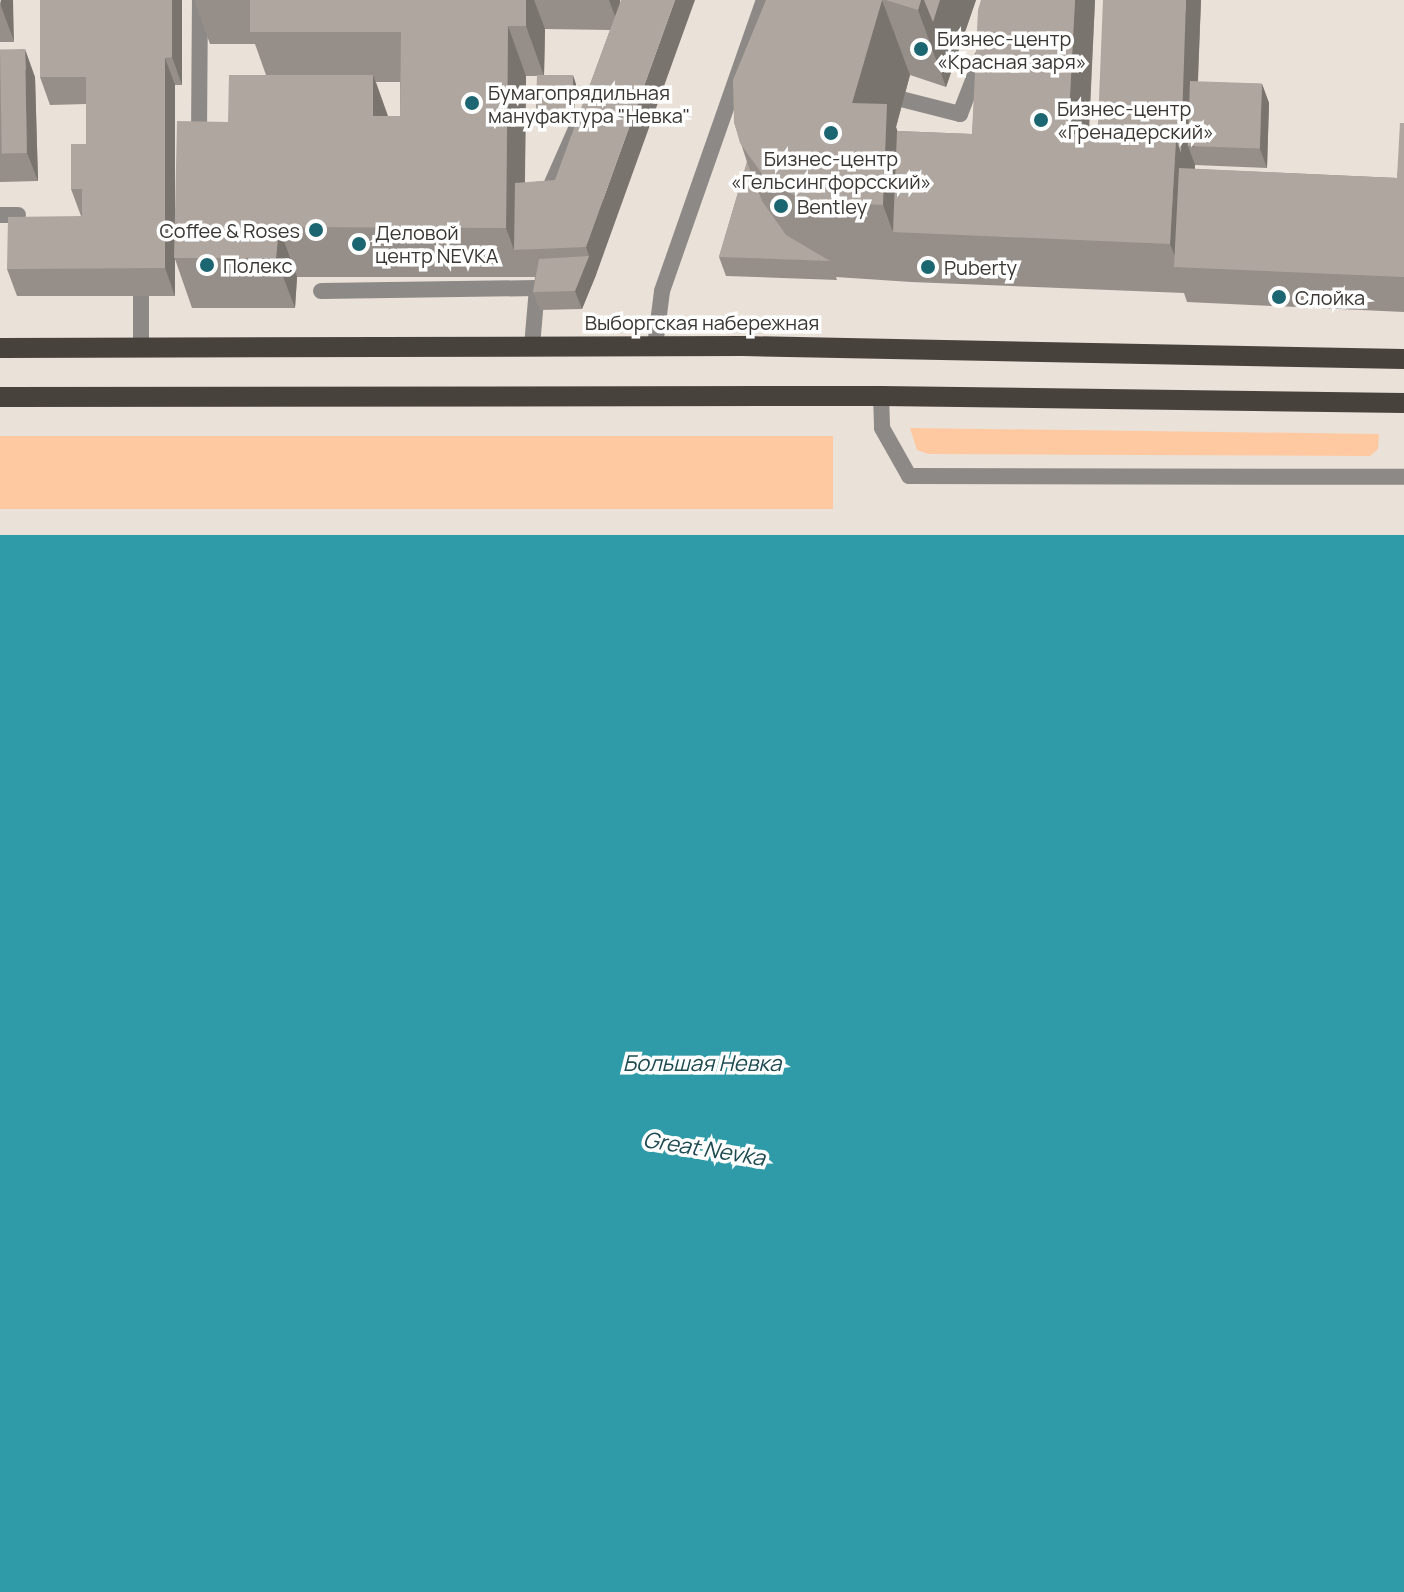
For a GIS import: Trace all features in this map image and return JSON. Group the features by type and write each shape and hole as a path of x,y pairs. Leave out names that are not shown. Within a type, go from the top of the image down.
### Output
{"main road":[{"name":"Выборгская набережная","path":"0,348 655,346 1199,351 1404,359"},
{"path":"0,397 881,396 1404,403"}],"street":[{"path":"199,137 200,0"},
{"path":"655,346 662,291 756,43 764,0"},
{"path":"901,99 960,114 988,43"},
{"path":"543,217 546,189 586,106"},
{"path":"0,215 18,215"},
{"path":"321,291 538,281 532,346"},
{"path":"141,296 141,348"},
{"path":"881,396 882,428 909,476 1404,477"}],"shaded area":[{"path":"910,428 1379,434 1378,449 1370,456 928,454 917,450"},
{"path":"0,436 833,436 833,509 0,509"}],"water":[{"name":"Большая Невка","path":"0,535 1404,535 1404,1592 0,1592"}],"building":[{"path":"40,0 172,0 172,57 165,58 165,268 7,269 8,217 82,216 82,189 71,189 71,144 86,144 86,77 40,77"},
{"name":"Бумагопрядильная мануфактура \"Невка\"","path":"250,0 526,0 526,26 508,26 506,228 279,227 276,258 174,258 177,121 228,122 229,75 373,75 373,116 400,116 401,32 250,32"},
{"path":"621,0 675,0 586,247 514,250 515,183 555,180"},
{"path":"766,0 882,0 852,103 887,104 883,205 802,200 765,178 740,143 734,122 733,80"},
{"path":"886,0 921,0 918,10"},
{"path":"924,0 940,0 933,22"},
{"name":"Бизнес-центр «Гренадерский»","path":"981,0 1075,0 1068,134 1176,139 1170,244 893,232 897,131 972,134"},
{"path":"1103,0 1186,0 1181,153 1176,139 1144,138 1144,126 1098,124"},
{"path":"0,49 25,49 27,153 2,153"},
{"path":"537,75 573,75 573,110 537,110"},
{"path":"1190,81 1262,84 1260,148 1188,146"},
{"path":"1400,123 1404,123 1404,277 1174,267 1179,168 1397,178"},
{"path":"747,162 762,201 786,235 830,261 719,257"},
{"path":"589,256 575,291 533,292 539,259"}],"place":[{"name":"Бизнес-центр «Красная заря»","path":"921,49"},
{"name":"Бумагопрядильная мануфактура \"Невка\"","path":"472,103"},
{"name":"Бизнес-центр «Гренадерский»","path":"1041,120"},
{"name":"Бизнес-центр «Гельсингфорсский»","path":"831,133"},
{"name":"Bentley","path":"781,206"},
{"name":"Coffee & Roses","path":"316,230"},
{"name":"Деловой центр NEVKA","path":"359,244"},
{"name":"Полекс","path":"207,265"},
{"name":"Puberty","path":"928,267"},
{"name":"Слойка","path":"1279,297"}],"water label":[{"name":"Great Nevka","path":"704,1149"}]}
